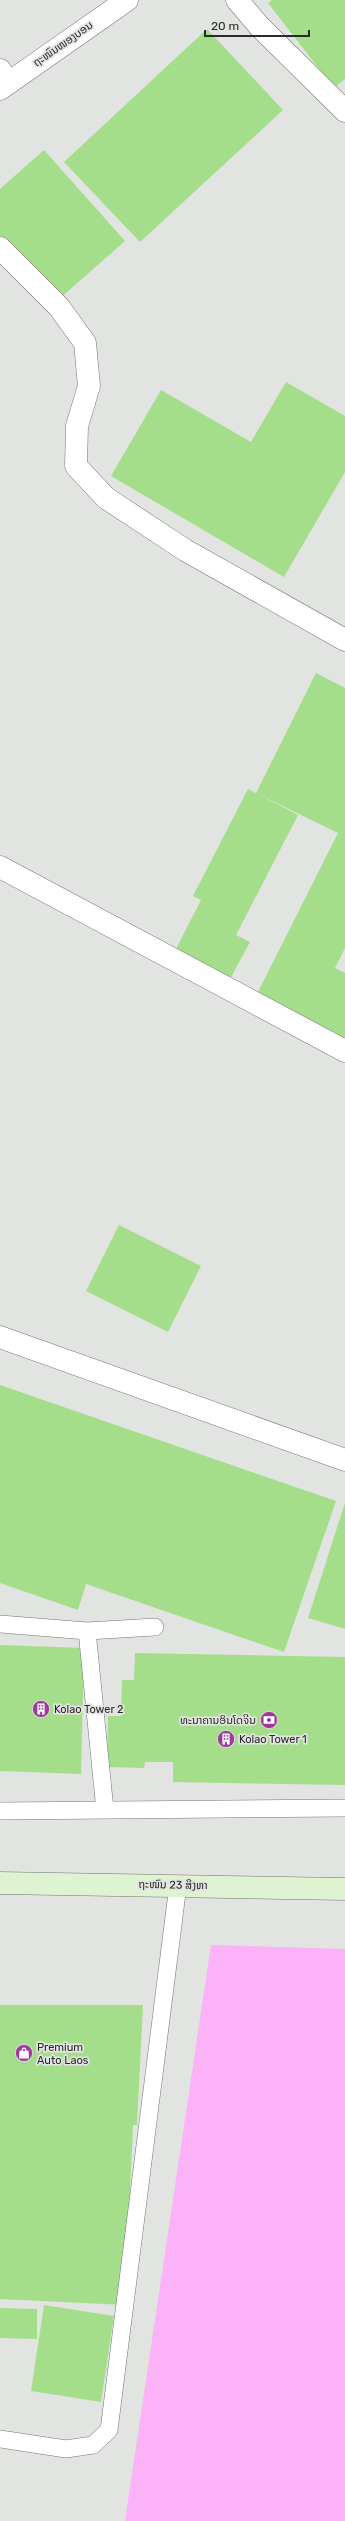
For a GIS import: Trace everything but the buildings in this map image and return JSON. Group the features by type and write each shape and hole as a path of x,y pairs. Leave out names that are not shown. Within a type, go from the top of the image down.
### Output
{"main road":[{"name":"ຖະໜົນ 23 ສິງຫາ","path":"0,1883 345,1889"}],"street":[{"name":"ຖະໜົນໜອງບອນ","path":"3,81 127,0"},
{"path":"237,0 259,26 345,111"},
{"path":"0,248 58,307 85,343 89,386 77,426 76,466 106,498 185,550 345,640"},
{"path":"0,867 345,1051"},
{"path":"0,1337 345,1460"}],"lane":[{"path":"0,1624 87,1631 155,1627"},
{"path":"87,1631 105,1810"},
{"path":"0,1811 345,1808"},
{"path":"0,2439 66,2449 94,2445 109,2430 178,1885"}],"shaded area":[{"path":"211,1945 345,1949 345,2521 125,2521"}],"place":[{"name":"Kolao Tower 2","path":"41,1709"},
{"name":"ທະນາຄານອິນໂດຈີນ","path":"269,1720"},
{"name":"Kolao Tower 1","path":"226,1739"},
{"name":"Premium Auto Laos","path":"24,2053"}]}
